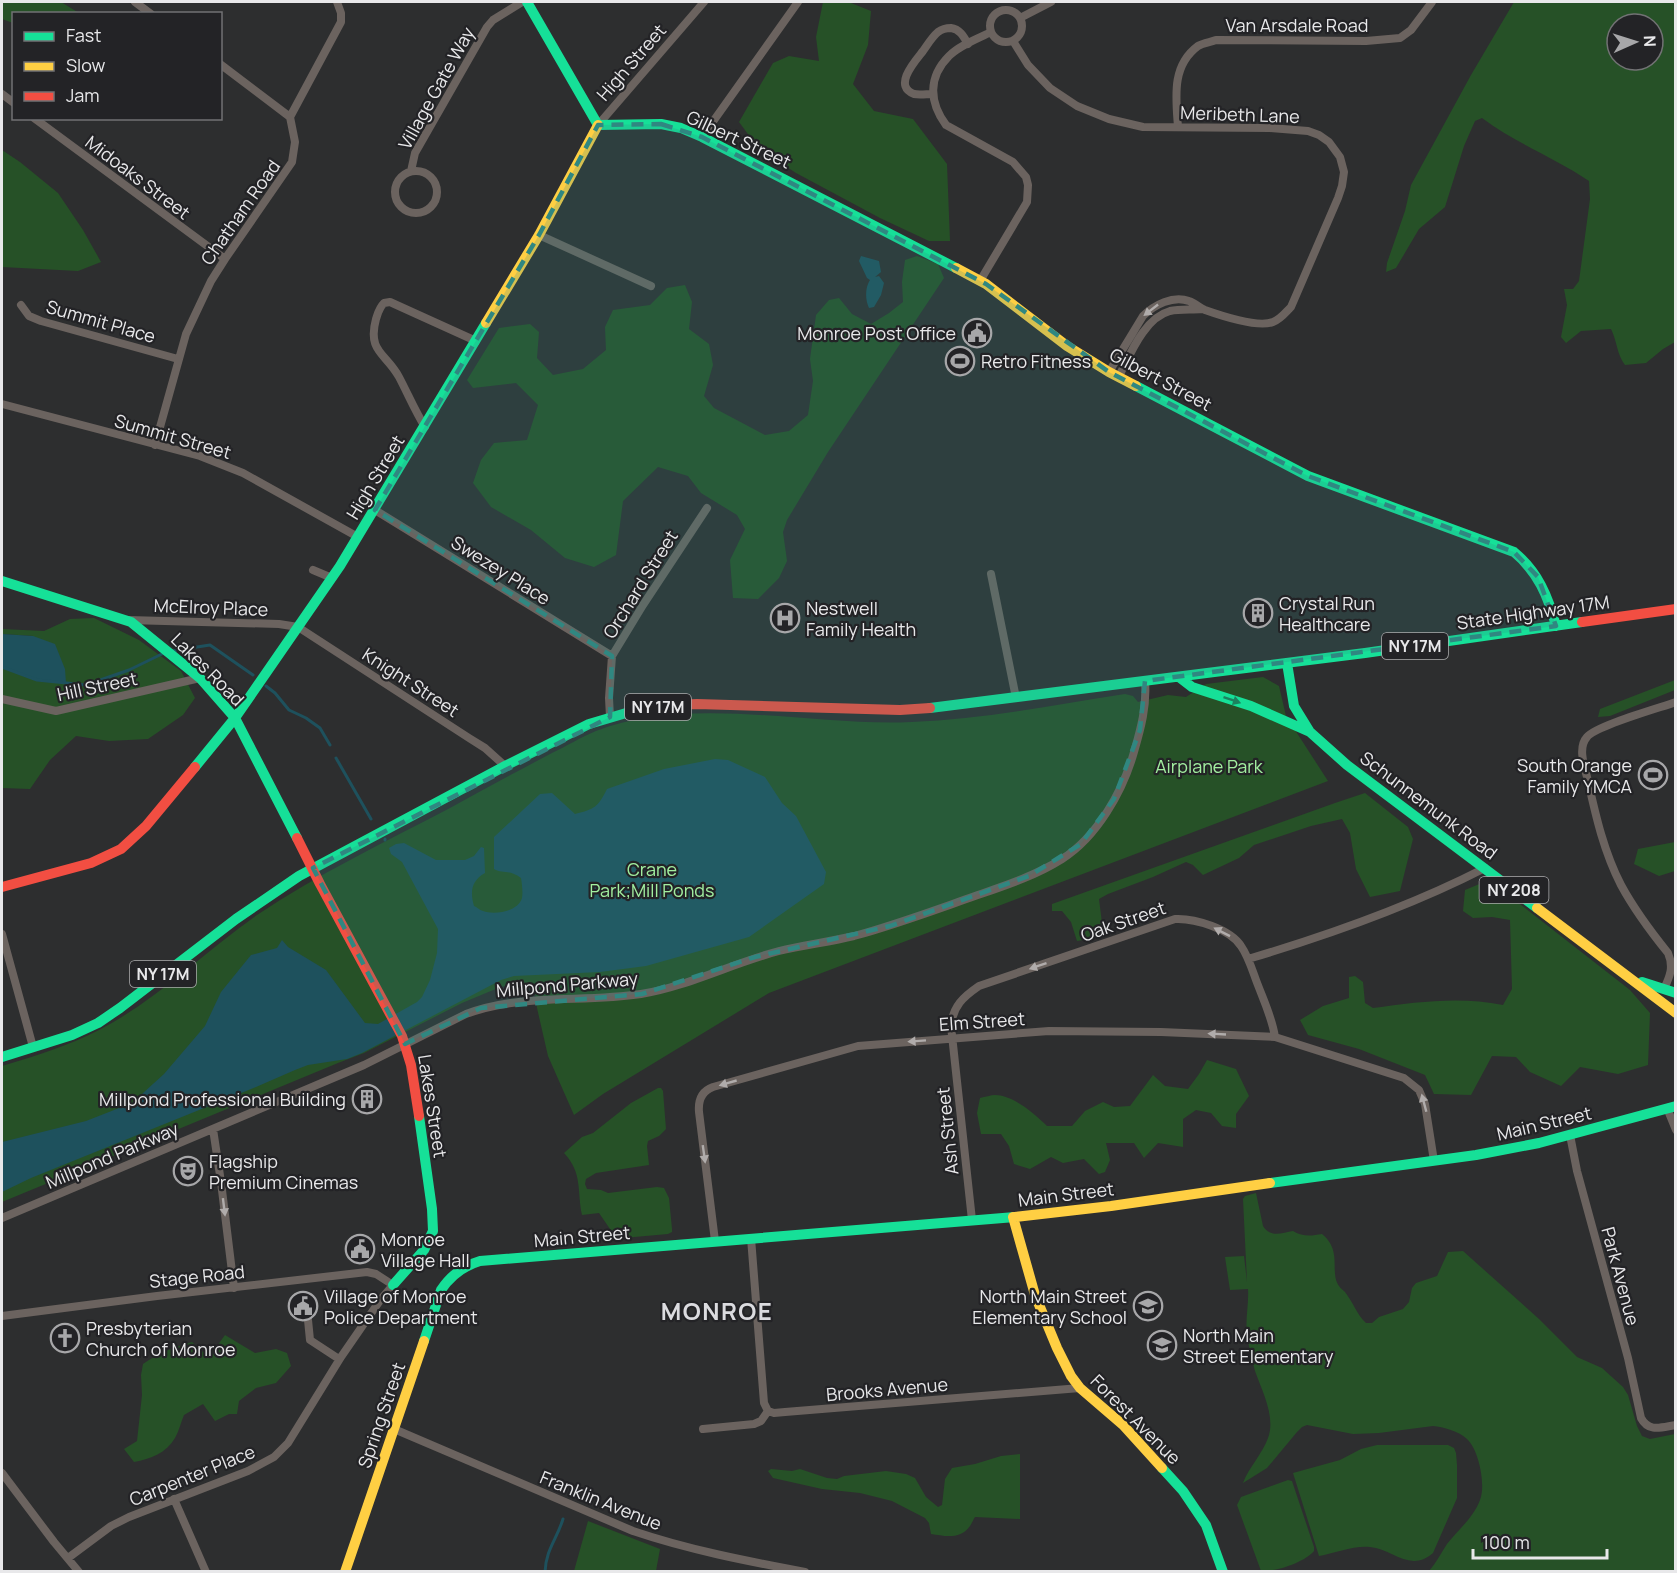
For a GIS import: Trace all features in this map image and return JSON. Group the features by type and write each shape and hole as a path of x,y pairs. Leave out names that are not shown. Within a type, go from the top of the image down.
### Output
{"street":[{"path":"135,2 148,12"},
{"path":"222,66 290,117 341,22 337,2"},
{"name":"Village Gate Way","path":"411,171 415,153 487,27 493,20 522,2"},
{"path":"527,2 598,125"},
{"name":"High Street","path":"2,887 91,863 121,849 146,826 235,718 332,578 375,510 539,235 598,125 704,2"},
{"path":"702,136 798,2"},
{"path":"1020,18 1051,2"},
{"name":"Van Arsdale Road","path":"1178,127 1176,97 1178,72 1199,46 1216,40 1366,41 1400,38 1412,30 1432,2"},
{"path":"1012,11 1020,18 1022,28 1018,38 1013,41 998,40 991,32 990,22 996,13 1012,11"},
{"path":"933,94 914,94 907,89 904,83 910,68 940,30 956,28 968,44"},
{"path":"980,281 1027,202 1028,185 1021,170 1013,162 946,125 934,104 933,84 935,76 949,56 991,32"},
{"name":"Meribeth Lane","path":"1013,41 1028,65 1050,88 1077,106 1109,119 1143,127 1308,130 1329,142 1340,157 1344,172 1338,198 1291,307 1282,317 1272,322 1262,323 1246,321 1204,309 1189,301 1159,303 1150,309 1135,327 1114,374"},
{"name":"Chatham Road","path":"155,445 186,334 211,281 292,162 296,142 290,117"},
{"name":"Midoaks Street","path":"37,120 225,259"},
{"name":"Gilbert Street","path":"598,125 661,124 702,136 980,281 1067,346 1114,374 1308,476 1514,552 1538,577 1549,598 1556,626"},
{"name":"Village Gate Way","path":"418,170 430,176 437,188 437,195 431,207 419,213 412,213 399,205 394,192 399,178 411,171 418,170"},
{"path":"539,235 651,286"},
{"path":"425,427 398,375 374,343 374,327 380,307 390,302 476,341"},
{"name":"Summit Place","path":"21,305 29,316 41,321 178,359"},
{"name":"Summit Street","path":"2,404 200,456 243,473 358,537"},
{"name":"Orchard Street","path":"610,717 612,657 643,605 707,508"},
{"name":"Swezey Place","path":"375,510 612,657"},
{"path":"313,570 332,578"},
{"path":"991,574 1016,698"},
{"name":"Lakes Road","path":"2,580 131,622 200,678 235,718 313,868"},
{"name":"State Highway 17M","path":"1145,681 1676,609"},
{"name":"McElroy Place","path":"123,620 279,624 298,627"},
{"name":"Knight Street","path":"298,627 484,748 505,766"},
{"name":"Schunnemunk Road","path":"1287,663 1294,706 1310,732 1347,765 1676,1013"},
{"path":"1179,677 1192,687 1251,706 1310,732"},
{"name":"Hill Street","path":"2,699 56,711 200,678"},
{"name":"NY 17M","path":"2,1057 72,1035 98,1023 258,903 313,868 505,766 590,724 610,717 660,706 697,704 900,710 943,707 1145,681"},
{"name":"Millpond Parkway","path":"2,1218 364,1065 403,1039 466,1014 494,1005 560,998 606,998 642,994 673,986 754,957 890,926 1029,876 1063,859 1081,844 1100,823 1114,800 1130,765 1140,730 1146,702 1145,681"},
{"path":"1664,989 1670,974 1671,962 1668,953 1626,894 1612,867 1593,805 1583,746 1585,738 1596,729 1676,702"},
{"name":"Lakes Street","path":"313,868 403,1039 411,1065 433,1225 428,1244 393,1285"},
{"path":"1248,959 1324,936 1408,904 1485,868"},
{"name":"Oak Street","path":"952,1039 952,1014 964,996 979,987 1175,919 1186,918 1197,920 1228,934 1241,945 1273,1023 1275,1037"},
{"path":"2,934 5,961 33,1047"},
{"name":"NY 208","path":"1629,976 1676,993"},
{"name":"Elm Street","path":"715,1241 698,1107 701,1096 713,1087 858,1046 1049,1031 1096,1030 1275,1037 1386,1071 1414,1084 1423,1096 1434,1161"},
{"name":"Ash Street","path":"952,1039 972,1220"},
{"path":"1671,1107 1676,1130"},
{"name":"Main Street","path":"455,1273 478,1262 1013,1217 1180,1197 1322,1175 1476,1155 1539,1143 1671,1107"},
{"path":"213,1129 234,1288"},
{"name":"Park Avenue","path":"1570,1135 1577,1171 1628,1358 1639,1411 1644,1424 1649,1428 1676,1425"},
{"name":"Forest Avenue","path":"1013,1217 1035,1295 1071,1376 1080,1388 1123,1425 1183,1491 1206,1525 1223,1572"},
{"path":"703,1429 754,1424 761,1421 768,1410 764,1403 751,1238"},
{"name":"Stage Road","path":"2,1316 367,1272 376,1274 393,1285"},
{"name":"Spring Street","path":"345,1572 441,1290 455,1273"},
{"name":"Carpenter Place","path":"68,1558 120,1521 248,1471 274,1456 288,1443 339,1359 393,1285"},
{"path":"308,1320 310,1340 339,1359"},
{"name":"Brooks Avenue","path":"768,1410 774,1413 1080,1388"},
{"name":"Franklin Avenue","path":"394,1430 585,1511 663,1541 805,1572"},
{"path":"2,1473 79,1572"},
{"path":"174,1499 206,1572"}],"highlighted area":[{"path":"661,124 702,137 986,284 1109,372 1308,476 1514,552 1538,577 1556,626 1145,681 1140,730 1114,799 1081,844 1029,876 890,926 755,957 642,994 481,1008 405,1044 313,868 610,717 612,656 375,510 539,235 598,125"}],"green space":[{"path":"2,2 61,2 77,12 12,12 12,23 2,19"},
{"path":"823,2 851,3 871,11 868,45 853,84 874,111 913,119 947,164 950,241 929,241 880,218 796,173 759,149 739,122 773,63 789,56 819,61 816,37"},
{"path":"1514,2 1675,2 1675,342 1646,363 1625,365 1611,329 1581,331 1566,343 1561,337 1567,305 1564,289 1573,289 1579,281 1590,199 1589,181 1482,118 1475,121 1464,146 1445,207 1419,229 1396,268 1386,272 1411,185"},
{"path":"2,150 58,193 101,262 78,271 2,267"},
{"path":"917,256 938,264 944,278 828,452 787,520 783,532 787,561 779,578 758,599 733,598 730,560 745,529 737,515 701,493 688,476 658,467 623,501 616,555 594,567 565,558 531,530 491,507 473,483 481,460 494,443 527,440 538,405 516,383 473,388 467,380 499,328 530,324 539,332 537,358 553,375 583,369 606,350 605,327 613,310 650,305 667,288 685,285 692,302 689,329 709,344 713,365 704,396 714,408 765,435 789,431 808,415 813,381 810,359 816,315 829,300 839,298 852,314 871,324 903,302 902,282 905,260"},
{"path":"94,618 139,640 181,671 195,698 183,715 148,739 109,741 76,736 50,760 30,789 2,788 2,667 37,680 33,636 2,634 2,629 44,631 70,619"},
{"name":"Crane Park;Mill Ponds","path":"1263,677 1279,686 1286,716 1328,781 769,993 603,1094 574,1115 548,1056 534,984 512,984 462,1003 364,1053 2,1202 2,1066 63,1046 99,1030 141,1005 237,929 304,886 596,731 633,720 711,713 874,722 965,718 1125,694 1133,696 1138,702 1168,695 1186,697 1206,684"},
{"path":"1675,680 1675,690 1610,716 1598,717 1600,709"},
{"path":"1365,793 1408,827 1413,839 1400,891 1370,897 1356,869 1350,833 1342,819 1311,826 1254,845 1239,858 1203,875 1193,865 1186,862 1108,894 1099,899 1102,923 1089,939 1077,941 1071,922 1062,911 1052,911 1052,904"},
{"path":"1675,842 1675,871 1659,876 1634,864 1638,849"},
{"path":"1489,880 1630,990 1650,1013 1648,1065 1618,1074 1580,1067 1561,1086 1530,1072 1516,1057 1492,1056 1471,1095 1434,1094 1425,1075 1359,1049 1308,1035 1300,1020 1323,1006 1349,998 1349,977 1355,976 1363,982 1365,1003 1373,1008 1454,1000 1503,1005 1512,989 1510,920 1492,917 1473,918 1463,911 1465,890"},
{"path":"1207,1060 1236,1069 1249,1096 1236,1114 1236,1128 1222,1126 1211,1113 1196,1110 1183,1119 1183,1147 1158,1143 1144,1158 1134,1143 1106,1143 1110,1160 1105,1172 1099,1174 1084,1159 1063,1163 1051,1157 1030,1169 1014,1164 1009,1146 1001,1134 981,1134 977,1113 980,1098 993,1095 1009,1098 1023,1106 1047,1126 1072,1126 1085,1111 1103,1102 1114,1107 1130,1106 1153,1075 1165,1086 1188,1089"},
{"path":"658,1088 663,1091 666,1129 659,1136 648,1141 649,1165 596,1173 586,1179 585,1184 587,1189 608,1193 664,1188 669,1198 672,1232 612,1239 610,1229 599,1213 582,1215 577,1175 564,1153 582,1137 593,1133 631,1103"},
{"path":"1256,1193 1263,1226 1269,1232 1276,1234 1293,1231 1307,1236 1322,1234 1328,1241 1334,1254 1335,1274 1339,1287 1345,1292 1366,1323 1372,1323 1379,1317 1403,1309 1409,1302 1412,1288 1416,1283 1437,1276 1448,1252 1463,1251 1539,1319 1577,1357 1602,1368 1623,1387 1628,1395 1642,1436 1650,1439 1675,1434 1675,1571 1429,1571 1447,1544 1474,1512 1482,1494 1480,1468 1471,1444 1460,1434 1441,1427 1353,1434 1307,1425 1297,1432 1267,1468 1243,1483 1266,1444 1270,1421 1247,1335 1248,1289 1230,1290 1225,1257 1244,1256 1247,1282 1243,1199 1245,1196"},
{"path":"225,1335 255,1353 276,1349 287,1353 291,1366 276,1383 256,1388 239,1401 237,1414 229,1414 215,1421 203,1404 184,1415 176,1435 167,1448 152,1457 134,1462 124,1449 137,1441 143,1364 167,1351 192,1342 203,1352 217,1346"},
{"path":"1377,1445 1448,1445 1454,1448 1457,1465 1457,1498 1433,1553 1417,1561 1364,1547 1319,1556 1293,1473 1340,1460 1361,1449"},
{"path":"1020,1454 1020,1519 975,1517 966,1530 952,1536 931,1534 929,1523 925,1518 892,1501 773,1478 768,1471 771,1469 792,1471 800,1469 837,1479 844,1476 886,1471 906,1474 915,1478 926,1497 938,1507 942,1505 945,1479 952,1468 1001,1456"},
{"path":"1288,1480 1292,1481 1314,1551 1290,1566 1261,1571 1237,1505 1241,1497"},
{"path":"588,1521 660,1549 656,1571 574,1571"}],"water":[{"path":"861,256 879,261 881,272 875,277 879,276 884,283 881,295 874,307 869,308 867,301 866,290 870,280 859,261"},
{"path":"2,634 33,636 55,644 65,669 66,683 37,680 2,667"},
{"path":"715,759 728,760 765,777 782,803 796,816 826,872 824,884 749,937 646,966 600,972 514,976 501,980 362,1053 347,1059 308,1065 295,1070 2,1192 2,1142 86,1121 132,1103 164,1074 205,1026 221,992 251,955 277,948 282,940 288,947 326,970 365,1023 378,1024 417,1002 430,980 437,953 438,929 402,862 391,854 389,848 404,843 436,860 465,860 474,856 481,847 484,848 485,873 474,883 472,896 474,906 488,912 505,911 520,903 521,878 494,869 494,837 540,794 552,793 575,814 595,806 607,789 664,769"}],"waterway":[{"path":"171,651 210,645 253,675"},
{"path":"2,667 37,680 86,685 129,670 164,653"},
{"path":"266,686 289,710 320,728 330,745"},
{"path":"336,758 371,819"},
{"path":"545,1572 550,1550 563,1519"}],"traffic: fast":[{"path":"527,2 598,125"},
{"path":"598,125 661,124 681,128 956,268"},
{"path":"195,767 235,718 340,566 486,323"},
{"path":"1136,386 1308,476 1514,552 1536,576 1556,626"},
{"path":"2,581 131,622 200,678 235,718 297,838"},
{"path":"930,708 1365,653 1582,622"},
{"path":"1287,663 1294,706 1310,732 1347,765 1537,908"},
{"path":"1179,677 1192,687 1251,706 1310,732"},
{"path":"2,1057 72,1035 98,1023 236,919 299,876 505,766 589,724 633,711 674,705"},
{"path":"1642,982 1676,993"},
{"path":"1270,1183 1476,1155 1539,1143 1676,1106"},
{"path":"393,1285 424,1250 433,1231 419,1116"},
{"path":"424,1341 441,1290 458,1272 480,1261 1015,1217"},
{"path":"1162,1468 1183,1491 1206,1525 1223,1572"}],"traffic: slow":[{"path":"486,323 539,235 598,125"},
{"path":"956,268 986,284 1067,346 1136,386"},
{"path":"1537,908 1676,1013"},
{"path":"1015,1217 1270,1183"},
{"path":"1013,1217 1035,1295 1071,1376 1080,1388 1123,1425 1162,1468"},
{"path":"345,1572 424,1341"}],"traffic: jam":[{"path":"1582,622 1676,609"},
{"path":"674,705 900,710 930,708"},
{"path":"2,887 91,863 121,849 146,826 195,767"},
{"path":"297,838 402,1036 411,1065 419,1116"}],"place":[{"name":"Monroe Post Office","path":"977,333"},
{"name":"Retro Fitness","path":"960,361"},
{"name":"Crystal Run Healthcare","path":"1258,613"},
{"name":"Nestwell Family Health","path":"785,618"},
{"name":"South Orange Family YMCA","path":"1653,775"},
{"name":"Millpond Professional Building","path":"367,1099"},
{"name":"Flagship Premium Cinemas","path":"188,1171"},
{"name":"Monroe Village Hall","path":"360,1249"},
{"name":"Village of Monroe Police Department","path":"303,1306"},
{"name":"North Main Street Elementary School","path":"1148,1306"},
{"name":"Presbyterian Church of Monroe","path":"65,1338"},
{"name":"North Main Street Elementary","path":"1162,1345"}],"district":[{"name":"MONROE","path":"717,1310"}],"park label":[{"name":"Airplane Park","path":"1209,766"}]}
